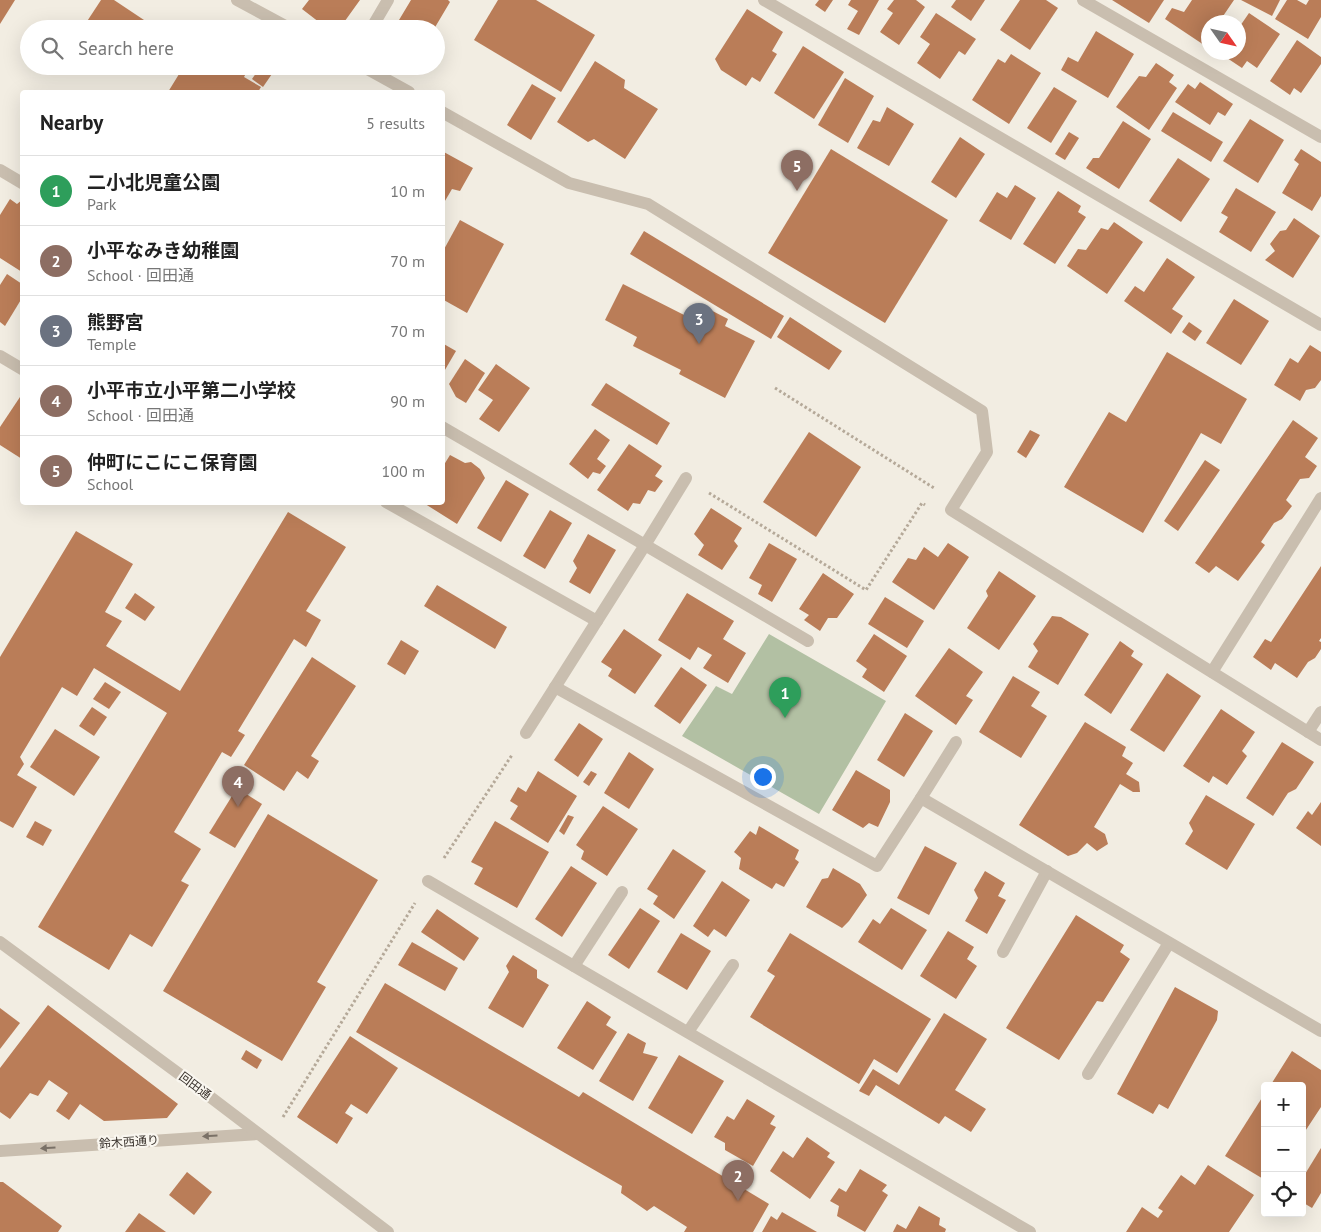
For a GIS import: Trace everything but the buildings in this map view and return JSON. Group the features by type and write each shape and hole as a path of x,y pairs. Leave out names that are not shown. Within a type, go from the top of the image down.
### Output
{"street":[{"path":"237,0 275,20"},
{"path":"377,20 388,0"},
{"path":"764,0 1321,325"},
{"path":"1083,0 1321,137"},
{"path":"378,75 405,90"},
{"path":"445,114 569,183 648,204 982,411 987,452 954,506 1321,740"},
{"path":"0,170 20,182"},
{"path":"0,356 20,368"},
{"path":"445,429 808,641"},
{"path":"526,733 686,478"},
{"path":"1212,672 1321,498"},
{"path":"391,505 597,621"},
{"path":"555,687 877,866 956,742"},
{"path":"1308,732 1321,712"},
{"path":"922,798 1321,1031"},
{"path":"1003,952 1047,871"},
{"path":"428,881 1030,1232"},
{"path":"574,966 622,892"},
{"name":"回田通","path":"0,942 388,1232"},
{"path":"1088,1074 1170,943"},
{"path":"688,1032 733,965"},
{"name":"鈴木西通り","path":"0,1151 263,1137"}],"path":[{"path":"775,388 954,506"},
{"path":"686,478 866,590 922,503 933,510 954,506"},
{"path":"263,1137 526,733"}],"green space":[{"path":"769,634 886,701 819,814 682,736 716,686 732,694"}],"place":[{"name":"仲町にこにこ保育園","path":"797,191"},
{"name":"熊野宮","path":"699,344"},
{"name":"二小北児童公園","path":"785,718"},
{"name":"小平市立小平第二小学校","path":"238,807"},
{"name":"小平なみき幼稚園","path":"738,1201"}]}
